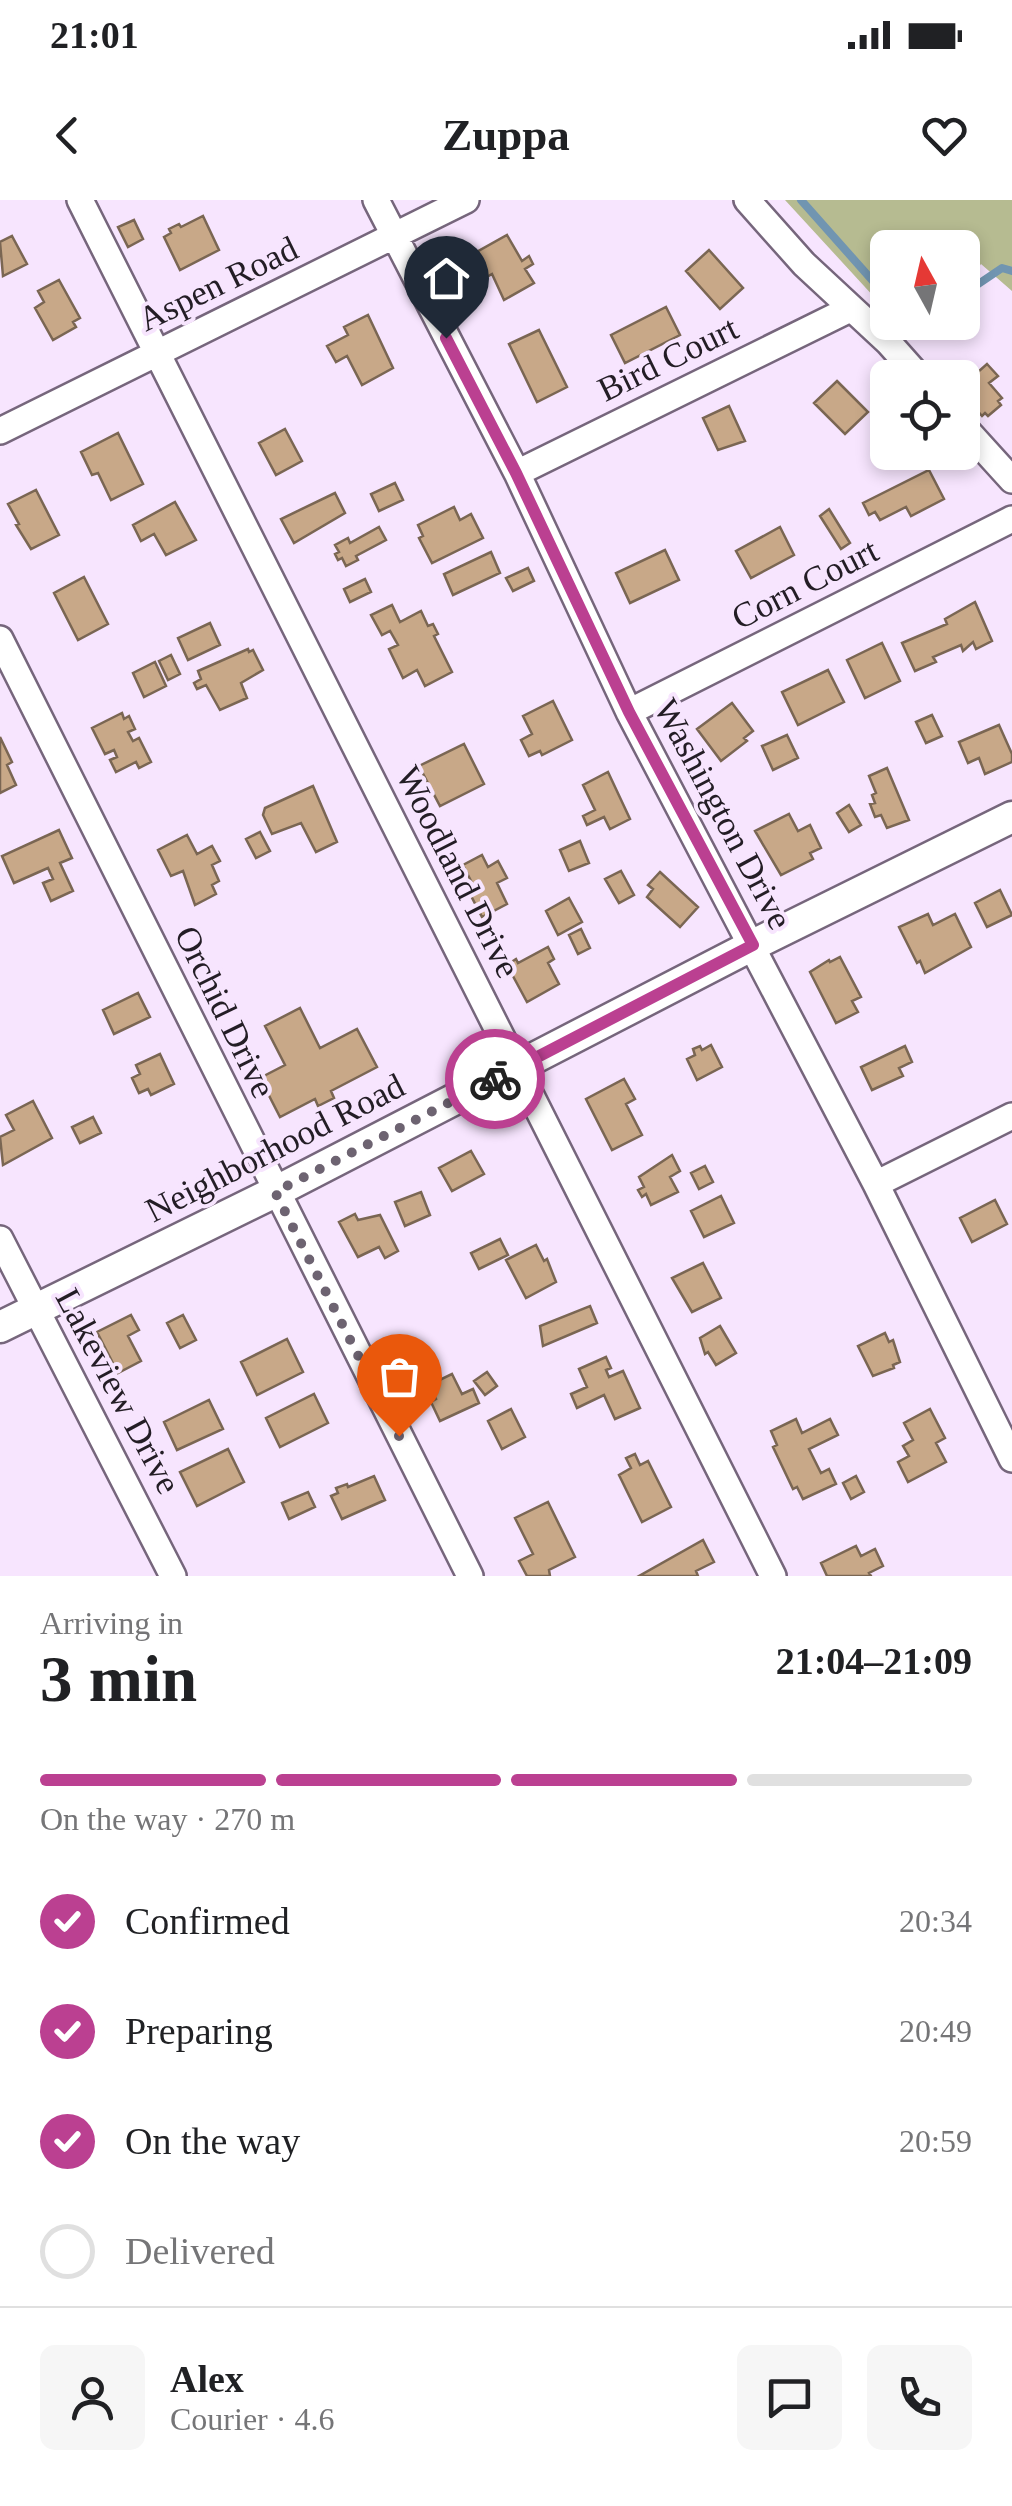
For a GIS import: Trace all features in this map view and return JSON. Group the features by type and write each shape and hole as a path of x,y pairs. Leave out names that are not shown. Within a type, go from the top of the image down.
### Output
{"street":[{"name":"Woodland Drive","path":"80,200 773,1576"},
{"name":"Washington Drive","path":"376,200 516,473 629,712 1004,1422 1012,1459"},
{"name":"Aspen Road","path":"0,431 466,200"},
{"path":"747,200 904,360"},
{"name":"Bird Court","path":"516,473 850,309"},
{"path":"980,445 1012,480"},
{"name":"Corn Court","path":"629,712 1012,519"},
{"name":"Orchid Drive","path":"0,638 470,1576"},
{"name":"Neighborhood Road","path":"0,1328 1012,817"},
{"path":"876,1184 1012,1116"},
{"name":"Lakeview Drive","path":"0,1239 173,1576"}],"green space":[{"path":"785,200 1012,200 1012,291 980,265 980,230 870,230 870,292"}],"building":[{"path":"203,216 219,250 180,270 164,237 171,233 169,229"},
{"path":"134,220 143,239 128,247 118,227"},
{"path":"507,235 522,261 529,256 533,264 525,269 534,283 504,300 492,274 478,282 464,259"},
{"path":"12,236 27,264 3,276 0,242"},
{"path":"709,250 743,288 720,309 686,271"},
{"path":"59,280 80,318 73,322 76,327 53,340 35,308 44,302 38,291"},
{"path":"666,307 680,335 625,363 611,335"},
{"path":"368,315 393,368 362,385 347,356 336,362 327,346 348,335 344,327"},
{"path":"539,330 567,387 537,402 509,344"},
{"path":"987,364 998,376 989,383 1002,398 998,401 1001,405 988,416 980,414 980,370"},
{"path":"837,381 868,412 845,434 814,403"},
{"path":"729,406 745,441 718,450 703,418"},
{"path":"285,429 302,461 276,475 259,443"},
{"path":"118,433 143,484 111,500 98,473 92,475 81,452"},
{"path":"929,470 944,499 911,516 906,507 880,520 875,512 869,515 863,503"},
{"path":"395,483 403,500 379,511 371,494"},
{"path":"36,490 59,535 31,549 8,504"},
{"path":"335,493 345,513 294,543 281,519"},
{"path":"175,502 196,540 166,555 154,534 141,541 133,525"},
{"path":"454,507 460,520 471,514 483,538 432,563 419,538 423,536 418,525"},
{"path":"829,509 850,543 841,549 820,516"},
{"path":"379,527 386,540 346,566 342,558 338,560 335,545 348,538 350,543"},
{"path":"780,527 794,555 751,578 736,551"},
{"path":"665,550 679,580 630,603 616,573"},
{"path":"491,552 500,573 453,595 444,574"},
{"path":"528,568 534,581 513,591 506,578"},
{"path":"84,577 108,624 78,640 54,593"},
{"path":"365,579 371,592 350,602 344,589"},
{"path":"975,602 992,641 976,649 973,642 963,651 961,645 933,657 936,662 915,671 902,643 947,624 945,619"},
{"path":"392,605 400,622 421,611 428,626 433,624 438,634 434,636 452,672 425,686 417,670 403,678 389,649 398,645 390,631 382,635 371,615"},
{"path":"210,623 220,645 188,660 178,638"},
{"path":"882,643 900,681 865,698 847,660"},
{"path":"253,650 263,670 241,683 247,698 220,710 206,685 197,689 194,683 201,679 198,671"},
{"path":"171,655 180,674 168,680 159,661"},
{"path":"155,662 166,686 144,697 133,673"},
{"path":"828,670 844,702 798,725 782,692"},
{"path":"553,701 572,740 542,755 540,751 529,756 521,740 532,734 523,716"},
{"path":"732,703 753,731 744,738 747,741 721,761 697,729"},
{"path":"122,713 124,719 129,716 135,729 128,732 133,741 139,738 151,762 139,768 136,762 116,772 110,760 117,757 114,750 105,754 92,728"},
{"path":"932,715 942,736 926,743 916,722"},
{"path":"999,725 1012,762 985,774 979,758 968,763 959,742"},
{"path":"787,735 798,758 773,770 762,746"},
{"path":"0,737 12,762 7,765 16,785 0,793"},
{"path":"464,744 484,784 440,806 419,766"},
{"path":"887,768 909,820 887,828 881,815 875,817 870,804 875,803 872,795 876,793 869,776"},
{"path":"608,772 630,819 610,829 604,817 587,825 583,816 595,810 583,785"},
{"path":"313,786 337,842 316,852 301,823 272,834 263,815 265,808"},
{"path":"849,805 861,825 849,832 837,813"},
{"path":"789,814 798,831 810,825 821,848 810,853 813,859 781,875 755,831"},
{"path":"59,830 72,858 60,863 73,891 51,901 43,883 53,879 48,868 14,883 2,856"},
{"path":"260,832 270,851 256,858 246,839"},
{"path":"187,835 197,854 212,846 220,861 212,865 219,881 212,885 216,894 195,905 183,871 171,876 158,850"},
{"path":"580,841 589,863 569,871 560,850"},
{"path":"482,855 488,867 498,861 507,878 497,883 507,904 482,917 468,890 474,887 463,865"},
{"path":"621,871 634,895 619,903 605,879"},
{"path":"660,872 698,907 680,927 647,897 653,889 648,885"},
{"path":"1000,890 1012,915 987,927 975,903"},
{"path":"569,898 582,922 558,935 546,911"},
{"path":"928,914 933,925 955,914 971,947 925,973 899,927"},
{"path":"581,929 590,948 578,954 569,935"},
{"path":"548,947 554,959 548,963 559,984 527,1002 507,965"},
{"path":"840,957 861,997 852,1001 858,1012 836,1023 810,972"},
{"path":"138,993 150,1017 114,1034 103,1010"},
{"path":"300,1008 320,1048 357,1029 377,1067 331,1091 334,1098 318,1106 315,1099 280,1117 260,1078 285,1065 265,1026"},
{"path":"711,1045 722,1067 697,1080 687,1059 695,1055 693,1049"},
{"path":"905,1046 912,1062 899,1068 903,1076 872,1090 861,1067"},
{"path":"160,1054 174,1084 151,1095 148,1089 139,1093 132,1078 140,1074 136,1065"},
{"path":"624,1079 635,1099 626,1104 642,1135 612,1150 586,1099"},
{"path":"33,1101 52,1138 3,1165 0,1137 14,1130 6,1115"},
{"path":"93,1117 101,1133 80,1143 72,1127"},
{"path":"471,1151 484,1174 452,1191 439,1168"},
{"path":"672,1155 680,1171 670,1177 678,1192 651,1205 646,1194 642,1197 638,1190 644,1187 639,1177"},
{"path":"705,1166 713,1182 699,1189 691,1173"},
{"path":"421,1192 430,1215 405,1226 395,1202"},
{"path":"721,1196 734,1223 704,1237 691,1211"},
{"path":"995,1200 1007,1224 972,1242 960,1218"},
{"path":"355,1214 358,1220 380,1215 398,1251 385,1258 379,1247 358,1257 339,1222"},
{"path":"500,1239 508,1255 479,1269 471,1253"},
{"path":"536,1245 544,1261 547,1259 556,1282 526,1298 506,1260"},
{"path":"703,1263 721,1298 692,1312 672,1278"},
{"path":"590,1306 597,1323 543,1346 540,1326"},
{"path":"131,1315 139,1330 128,1336 141,1361 118,1373 97,1332"},
{"path":"183,1315 196,1340 180,1348 167,1323"},
{"path":"720,1326 736,1353 716,1365 708,1352 705,1354 700,1338"},
{"path":"885,1333 889,1342 893,1340 900,1362 873,1376 858,1346"},
{"path":"287,1339 303,1372 257,1395 241,1362"},
{"path":"606,1357 611,1368 606,1370 609,1377 623,1371 640,1408 615,1419 604,1395 577,1408 571,1394 587,1387 579,1369"},
{"path":"487,1372 497,1386 485,1395 474,1381"},
{"path":"452,1374 462,1394 473,1389 479,1403 440,1421 431,1402 436,1399 429,1385"},
{"path":"314,1394 328,1423 280,1447 266,1418"},
{"path":"209,1400 223,1429 177,1450 164,1422"},
{"path":"511,1409 525,1437 502,1449 488,1421"},
{"path":"930,1409 945,1438 936,1443 946,1462 908,1482 898,1462 909,1456 903,1446 913,1440 904,1423"},
{"path":"796,1419 802,1433 830,1419 838,1435 809,1449 821,1473 829,1469 836,1484 803,1499 797,1487 793,1489 773,1447 777,1445 771,1431"},
{"path":"228,1449 244,1482 197,1506 180,1472"},
{"path":"635,1454 640,1465 648,1461 671,1507 642,1522 619,1475 631,1468 626,1458"},
{"path":"374,1476 385,1500 342,1519 331,1496 338,1493 336,1488"},
{"path":"856,1476 864,1492 851,1499 843,1483"},
{"path":"308,1492 315,1507 289,1519 282,1503"},
{"path":"548,1502 575,1557 549,1570 550,1576 527,1576 519,1561 533,1554 515,1518"},
{"path":"703,1540 714,1562 696,1571 698,1576 639,1576"},
{"path":"856,1546 861,1556 875,1549 883,1566 869,1573 871,1576 827,1576 821,1563"}],"waterway":[{"path":"801,200 870,278"},
{"path":"980,283 1002,268 1012,271"}],"way so far":[{"path":"399,1436 275,1192 495,1079"}],"route":[{"path":"446,338 516,473 629,712 753,945 495,1079"}]}
